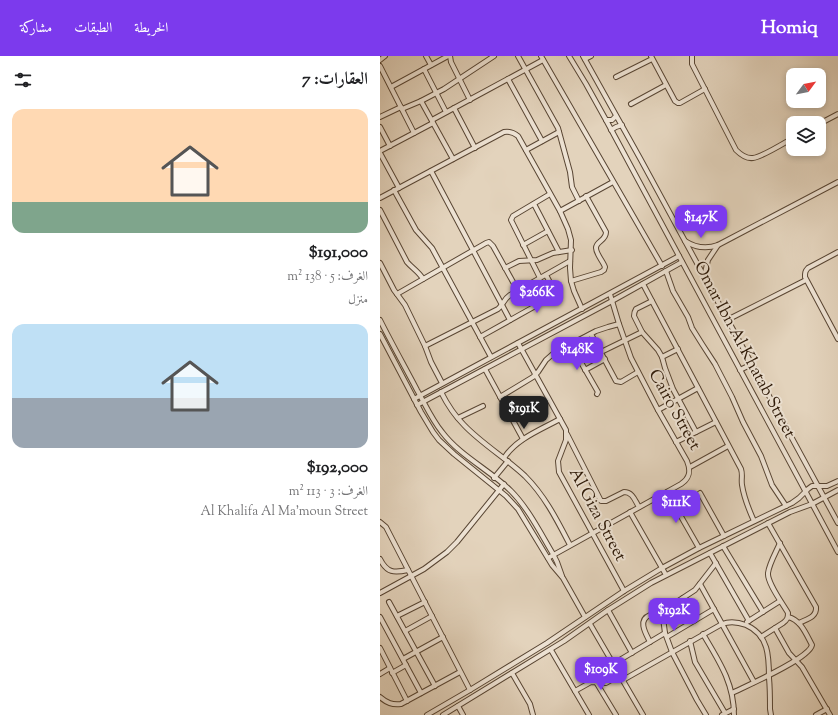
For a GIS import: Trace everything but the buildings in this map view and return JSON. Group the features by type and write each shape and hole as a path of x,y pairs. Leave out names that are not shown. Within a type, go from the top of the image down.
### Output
{"street":[{"path":"380,60 385,56"},
{"path":"426,56 431,65"},
{"path":"391,87 449,56 470,100"},
{"path":"380,116 436,94 494,56"},
{"path":"518,56 556,124 570,172 572,187 579,201"},
{"name":"Omar Ibn Al Khatab Street","path":"569,56 606,120 838,552"},
{"path":"585,57 591,56"},
{"path":"692,56 692,64 736,150 744,157 758,157 786,142"},
{"name":"Omar Ibn Al Khatab Street","path":"585,57 838,523"},
{"path":"616,77 652,57 675,101 678,103 705,89"},
{"path":"399,188 380,152 433,122 446,112 526,69 542,58 662,266"},
{"path":"380,66 414,133"},
{"path":"424,69 446,112"},
{"path":"508,79 542,141"},
{"path":"631,104 666,85"},
{"path":"421,101 453,159"},
{"path":"454,108 475,148"},
{"path":"826,120 838,114"},
{"path":"606,120 612,120 616,116"},
{"path":"611,130 622,125"},
{"path":"380,127 390,146"},
{"path":"380,198 504,132 508,131 515,133 560,211 570,234 572,250 570,261 571,281 575,295 582,308"},
{"path":"526,150 559,132"},
{"path":"431,171 510,320"},
{"path":"560,211 613,182"},
{"path":"684,240 698,247 718,245 838,182"},
{"path":"394,190 416,230 432,248 492,357"},
{"path":"540,278 511,218 550,194"},
{"path":"571,281 601,272 605,267 596,250 596,246 604,238 606,232 586,196"},
{"path":"534,204 559,252"},
{"path":"380,210 407,262 423,279"},
{"path":"523,245 548,231"},
{"path":"397,294 486,242 491,244 518,291"},
{"path":"704,278 708,260 718,245"},
{"path":"505,268 519,261 537,260 547,255 572,250"},
{"path":"838,252 808,268 805,272 806,280 838,339"},
{"path":"414,399 679,256"},
{"path":"425,346 498,309 506,298 570,261"},
{"path":"417,405 644,284 682,262"},
{"path":"381,267 397,294 406,305 442,383"},
{"path":"666,271 673,291 688,317 692,328 715,364 732,397 761,456 772,485 793,510"},
{"path":"480,337 555,295 555,292 546,275"},
{"path":"727,320 806,280"},
{"path":"644,284 742,472 741,482 743,491 754,521"},
{"name":"Cairo Street","path":"548,558 667,492 685,481 690,472 690,467 687,461 631,358 610,294"},
{"path":"652,301 634,311 634,316 642,332 658,350 662,357 669,379 678,399 696,432"},
{"path":"380,320 435,423 449,441 494,478 504,484 525,508 553,554 563,578"},
{"path":"500,397 536,375 550,356 591,334 619,324"},
{"path":"601,352 642,332"},
{"path":"380,334 417,405 433,432 447,447 506,496 518,509 548,558 563,578 585,616"},
{"path":"591,334 615,379 621,382 638,372"},
{"path":"518,343 566,430 566,433 601,501 606,501 627,491 631,493 639,507"},
{"path":"571,345 598,392 597,394"},
{"path":"662,357 678,349"},
{"path":"585,370 604,359"},
{"path":"740,370 752,364"},
{"path":"485,369 523,439"},
{"path":"658,410 698,388"},
{"path":"441,392 458,418 471,432 525,476 539,492 570,545"},
{"path":"458,418 483,406"},
{"path":"504,458 514,446 523,439 560,419"},
{"path":"676,442 716,422"},
{"name":"Al Giza Street","path":"566,433 566,440 558,461 558,472 624,591"},
{"path":"690,467 728,446"},
{"path":"494,478 508,462"},
{"path":"427,715 477,686 662,568 698,548 788,505 799,498 812,486 827,486 838,481"},
{"path":"380,593 424,570 447,552 457,542 504,484"},
{"path":"443,715 551,650 651,582 793,510 804,508 838,490"},
{"path":"667,492 698,548"},
{"path":"700,493 724,536"},
{"path":"630,512 666,575"},
{"path":"380,522 386,527 470,690"},
{"path":"768,523 816,607 816,613 814,615 799,623"},
{"path":"780,543 769,569 768,576 770,583 788,613 788,617"},
{"path":"723,546 763,612"},
{"path":"710,553 749,621"},
{"path":"380,559 390,570 399,572 408,570"},
{"path":"706,715 672,652 666,635 663,618 666,609 695,590 716,563"},
{"path":"700,584 754,682"},
{"path":"683,598 695,620"},
{"path":"744,624 780,600"},
{"path":"389,602 435,686"},
{"path":"397,616 425,602"},
{"path":"613,664 650,642 714,609"},
{"path":"608,610 632,653"},
{"path":"650,642 643,626 645,620 651,614 664,613"},
{"path":"405,631 432,616"},
{"path":"380,617 382,624 421,693"},
{"path":"732,693 796,661 812,648 811,643 799,623 788,617"},
{"path":"761,637 786,620 788,617"},
{"path":"622,680 722,624 736,622 744,624 755,631 761,637 768,654 770,665 771,715"},
{"path":"590,624 643,715"},
{"path":"775,628 789,653 802,667 830,715"},
{"path":"703,634 723,668 730,685 734,715"},
{"path":"403,660 443,637"},
{"path":"690,642 695,662 724,714 734,709"},
{"path":"380,648 407,701"},
{"path":"551,650 589,715"},
{"path":"392,673 406,665"},
{"path":"380,674 390,668"},
{"path":"380,697 388,703 401,704 460,672"},
{"path":"512,673 530,704 533,715"},
{"path":"575,692 591,682 606,683 620,676"},
{"path":"596,682 616,715"},
{"path":"477,686 481,692"},
{"path":"458,706 463,715"},
{"path":"816,715 826,709"}]}
